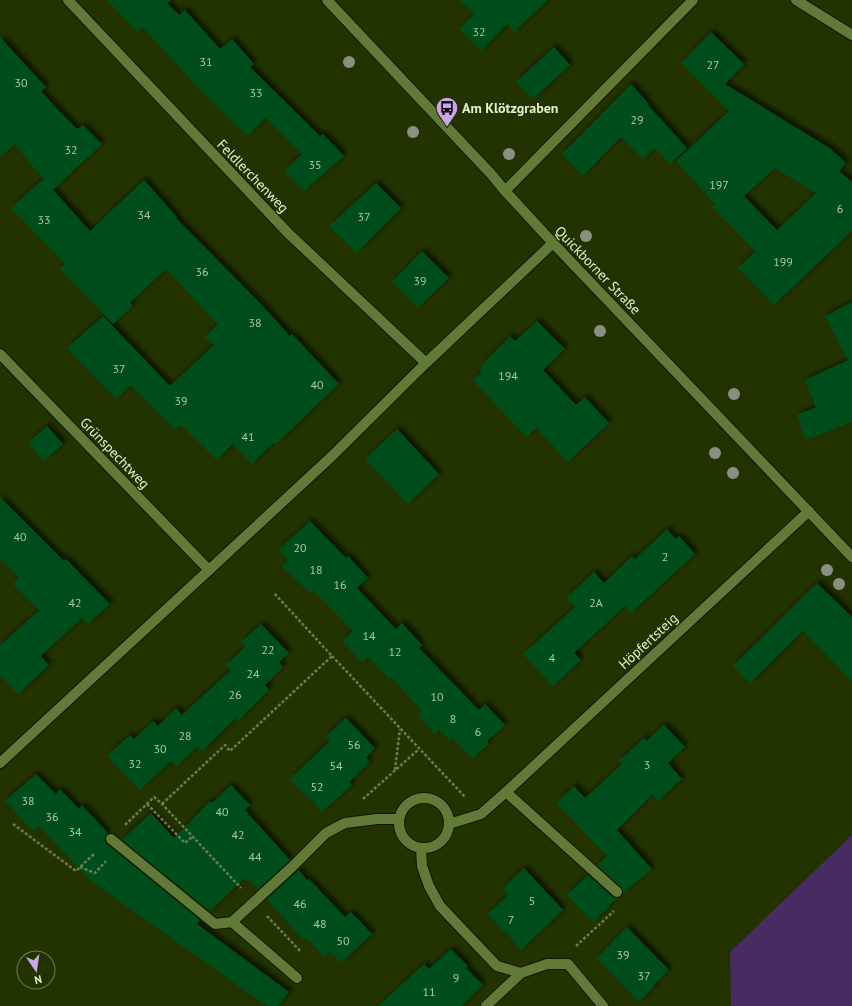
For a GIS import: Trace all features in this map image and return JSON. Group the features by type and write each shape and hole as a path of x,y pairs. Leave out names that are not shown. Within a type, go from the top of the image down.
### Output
{"street":[{"name":"Feldlerchenweg","path":"68,0 288,233 426,363"},
{"name":"Quickborner Straße","path":"327,0 492,175 553,243 852,557"},
{"path":"505,191 693,0"},
{"path":"796,0 852,35"},
{"path":"0,763 331,457 426,363 553,243"},
{"name":"Grünspechtweg","path":"0,354 209,570"},
{"name":"Höpfertsteig","path":"481,814 809,511"},
{"path":"506,792 617,892"},
{"path":"422,798 431,798 444,808 448,816 448,832 443,839 430,848 413,846 402,835 399,827 399,819 406,804 422,798"},
{"path":"449,824 481,814"},
{"path":"111,839 215,924 232,922 291,868 326,833 345,823 377,819 399,819"},
{"path":"421,848 422,866 429,886 440,906 497,966 521,973"},
{"path":"232,922 297,978"},
{"path":"486,1006 521,973 547,964 568,964 603,1006"}],"path":[{"path":"274,593 481,814"},
{"path":"184,827 162,804 225,745 230,751 332,656"},
{"path":"395,771 400,729"},
{"path":"360,802 419,749"},
{"path":"147,804 185,843 193,836"},
{"path":"80,867 95,874 108,859"},
{"path":"558,964 617,908"}],"shaded area":[{"path":"852,835 852,1006 731,1006 730,952"}],"building":[{"path":"107,0 171,0 167,3 179,15 185,10 220,49 232,39 254,64 250,67 320,136 323,134 344,156 304,191 284,171 302,154 266,118 247,136 202,92 143,27 137,32"},
{"path":"460,0 548,0 514,32 507,24 481,51 459,29 474,14"},
{"path":"711,32 744,64 725,84 831,149 846,163 839,171 852,182 852,231 774,305 738,268 755,251 712,207 715,204 676,161 729,111 681,63","holes":["775,168 816,193 777,230 744,196"]},
{"path":"0,37 46,87 41,91 58,110 77,129 83,125 102,144 53,190 90,231 144,180 177,217 176,218 261,304 290,336 292,334 339,384 275,445 273,443 252,464 233,444 217,460 181,425 175,430 131,385 116,399 67,348 103,316 170,386 214,345 205,337 218,324 166,269 130,303 133,306 113,324 60,269 65,264 11,208 43,179 15,144 0,157"},
{"path":"554,47 570,65 533,99 516,82"},
{"path":"631,84 687,148 670,164 655,148 643,159 621,137 583,176 562,154"},
{"path":"376,183 401,208 357,253 329,226"},
{"path":"422,251 449,278 418,308 392,282"},
{"path":"852,302 852,422 806,440 797,415 816,407 805,380 848,360 825,316"},
{"path":"537,321 565,349 543,370 576,405 585,397 609,423 568,462 537,428 526,437 473,380 480,374 482,364 510,336 515,341"},
{"path":"47,426 63,444 44,461 28,443"},
{"path":"397,429 439,474 408,504 365,459"},
{"path":"0,497 64,561 66,559 110,604 88,624 82,618 41,656 49,665 18,694 0,675 0,646 39,610 13,584 19,578 0,559"},
{"path":"310,521 346,558 348,556 368,578 357,588 396,629 402,623 422,645 419,648 479,710 485,704 505,725 487,741 489,744 473,758 452,738 449,740 439,730 435,734 418,715 422,711 391,677 389,679 368,657 362,662 342,641 353,631 313,590 310,593 282,566 288,560 278,550"},
{"path":"667,529 676,539 679,536 695,554 631,613 625,606 574,653 581,660 553,686 523,654 575,607 566,598 594,572 604,583 632,556 635,559"},
{"path":"817,583 852,617 852,681 803,631 750,683 733,666"},
{"path":"261,624 289,653 279,662 283,667 265,685 269,690 238,721 236,718 202,751 197,747 177,766 171,761 140,790 107,756 130,735 134,739 153,721 158,726 176,708 182,715 231,670 226,665 245,647 241,642"},
{"path":"346,718 375,748 366,758 370,762 349,782 352,785 322,812 290,779 330,741 326,736"},
{"path":"664,725 685,747 668,763 682,779 658,801 652,795 617,830 652,869 623,893 621,887 597,865 607,856 556,803 574,786 585,798 622,764 619,761 644,738 646,741"},
{"path":"36,774 56,794 60,789 79,809 82,805 108,833 105,838 107,844 200,920 197,924 289,992 278,1006 267,1006 91,881 39,826 33,831 5,801"},
{"path":"231,785 250,805 245,810 290,860 258,889 245,878 210,911 122,840 151,813 174,838 210,801 212,803"},
{"path":"524,868 563,910 521,950 488,914 508,895 502,889"},
{"path":"299,870 307,880 309,879 345,917 351,912 372,934 341,963 330,952 325,957 306,938 303,940 267,899"},
{"path":"588,875 613,897 618,898 593,922 567,895"},
{"path":"627,927 669,970 639,1002 597,958"},
{"path":"451,949 468,966 466,968 483,985 461,1006 378,1006 424,964 429,969"}],"place":[{"name":"Am Klötzgraben","path":"447,128"}]}
